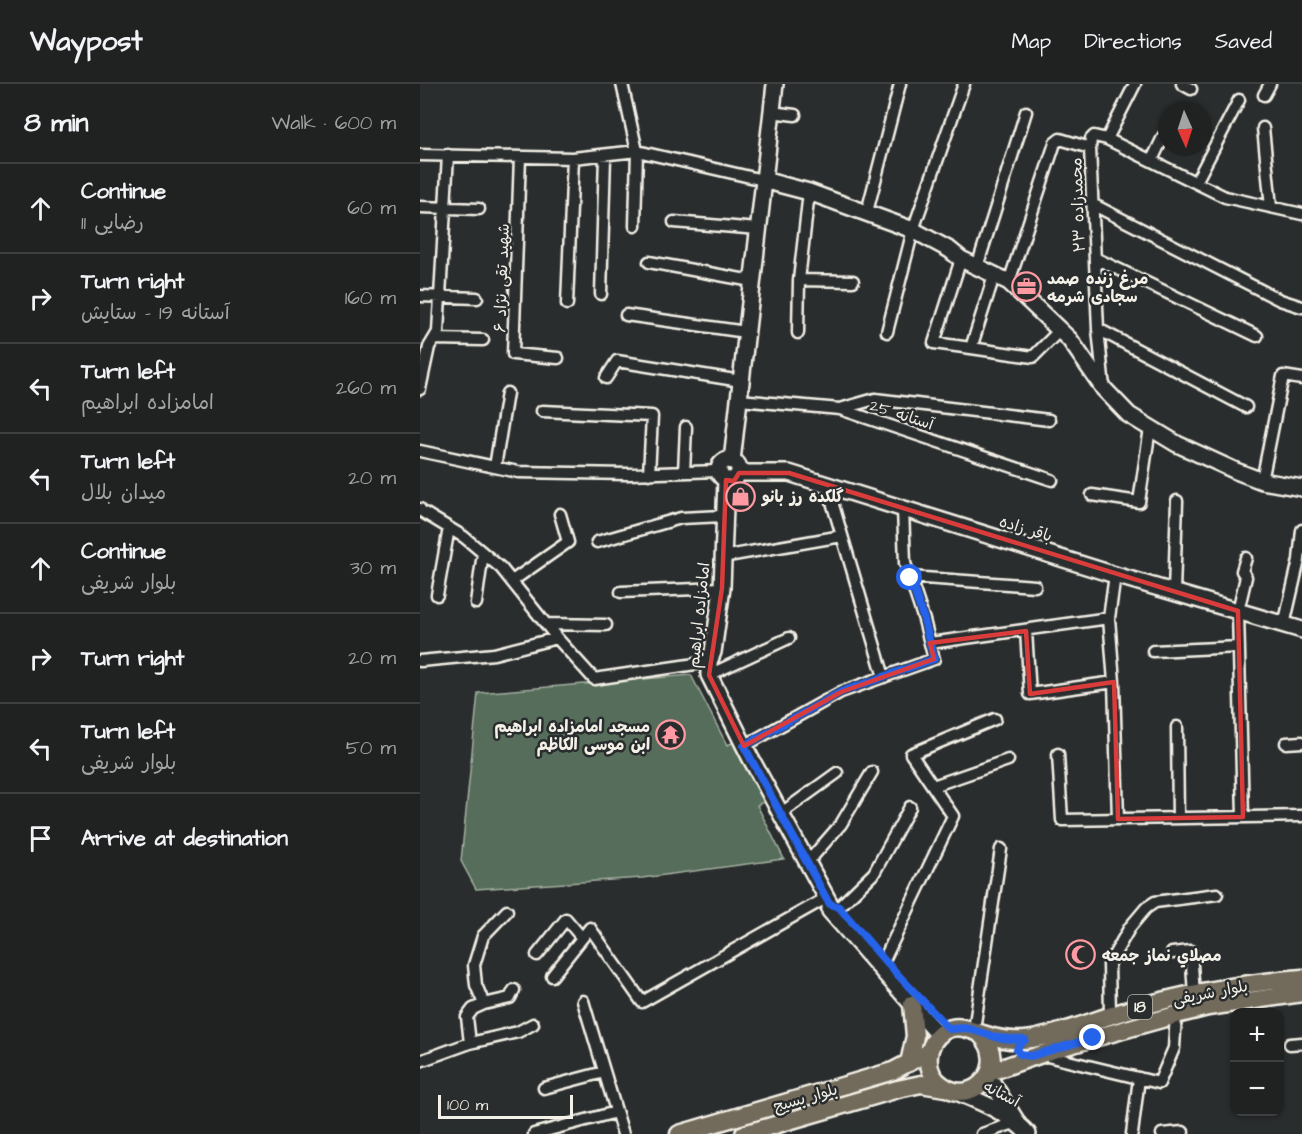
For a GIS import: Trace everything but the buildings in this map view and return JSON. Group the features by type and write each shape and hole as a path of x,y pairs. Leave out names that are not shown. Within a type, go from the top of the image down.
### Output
{"main road":[{"name":"بلوار شریفی","path":"977,1032 1010,1040 1025,1040 1194,994 1276,980 1302,978"},
{"name":"بلوار شریفی","path":"1237,1008 1302,993"},
{"path":"909,1063 915,1036 912,1004"},
{"name":"بلوار شریفی","path":"989,1074 1035,1055 1176,1015 1230,1009"},
{"name":"18","path":"944,1032 957,1027 977,1032"},
{"path":"944,1032 933,1043 929,1052 930,1070 940,1084 951,1090"},
{"path":"977,1032 990,1047 993,1064 989,1074"},
{"path":"1025,1040 1019,1044 1017,1050 1020,1054 1035,1055"},
{"name":"بلوار بسیج","path":"679,1134 893,1071 929,1052"},
{"name":"18","path":"951,1090 973,1088 989,1074"},
{"name":"بلوار بسیج","path":"744,1134 910,1086 921,1084 951,1090"}],"street":[{"path":"622,84 638,151 635,226"},
{"name":"امامزاده ابراهیم","path":"775,84 739,400 723,516 722,588 709,669 744,746 807,863 832,903 884,960 944,1032"},
{"path":"867,212 900,84"},
{"path":"887,332 913,230 964,84"},
{"path":"1135,84 1107,139 1225,197 1302,214"},
{"path":"1264,95 1270,84"},
{"path":"1196,182 1239,100"},
{"path":"771,112 795,115"},
{"path":"977,267 1026,112"},
{"path":"1263,128 1271,207"},
{"name":"محمدزاده ۲۳","path":"1104,389 1098,329 1090,148 1091,139 1094,136 1107,139"},
{"path":"1009,282 1055,143 1060,139 1090,148"},
{"path":"1152,160 1158,148"},
{"path":"420,155 573,158 638,151 764,180 809,192 867,212 913,230 950,250 961,259 1009,282 1070,340 1104,389 1129,415 1177,444 1262,481 1302,488"},
{"path":"420,389 423,363 438,332 448,155"},
{"path":"601,294 605,156"},
{"name":"شهید تقی نژاد ۶","path":"520,157 513,354 558,358"},
{"path":"567,304 573,158"},
{"path":"798,333 799,280 809,192"},
{"path":"1092,204 1280,300 1302,307"},
{"path":"420,207 478,209"},
{"path":"674,222 758,229"},
{"path":"1095,258 1257,336"},
{"path":"961,259 934,343 1033,357 1060,330"},
{"path":"649,262 752,281"},
{"path":"971,348 994,276"},
{"path":"799,280 853,281"},
{"path":"420,296 477,298"},
{"path":"626,315 746,333"},
{"path":"1098,329 1246,407"},
{"path":"434,339 483,340"},
{"path":"606,378 616,361 741,381"},
{"path":"1262,481 1283,376 1302,379"},
{"path":"495,467 507,393"},
{"path":"840,409 875,399 1049,420"},
{"name":"آستانه 25","path":"739,400 840,409 1052,480"},
{"path":"542,411 652,416 649,474"},
{"path":"684,472 686,427"},
{"path":"1092,495 1139,502 1150,428"},
{"path":"420,451 518,472 649,474 729,471"},
{"name":"باقر زاده","path":"729,471 789,473 1115,575 1302,630"},
{"path":"827,485 884,677"},
{"path":"1174,592 1177,501"},
{"path":"420,509 464,537 501,568 557,638 594,678 709,669 789,638"},
{"path":"744,746 841,692 934,659 905,563 903,509"},
{"path":"512,581 568,543 560,514"},
{"path":"597,542 681,518 723,516"},
{"path":"437,595 449,528"},
{"path":"1284,625 1299,560 1302,530"},
{"path":"722,557 842,536"},
{"path":"476,603 483,553"},
{"path":"1243,817 1238,611 1246,577 1242,571 1246,558"},
{"path":"1115,575 1109,618 1114,682 1118,819"},
{"path":"910,578 1035,586"},
{"path":"621,592 722,588"},
{"path":"930,643 1109,618"},
{"path":"547,624 606,626"},
{"path":"1026,631 1030,694 1114,682"},
{"path":"420,661 494,654 557,638"},
{"path":"1153,651 1239,647"},
{"path":"884,960 953,816 911,754 996,719"},
{"path":"1177,727 1178,818"},
{"path":"1286,743 1302,742"},
{"path":"1058,754 1062,820 1302,816"},
{"path":"933,786 1008,760"},
{"path":"807,863 841,824 872,772"},
{"path":"780,814 837,773"},
{"path":"552,976 590,928 642,1002 832,903 874,873 910,807"},
{"path":"977,1032 1001,849"},
{"path":"1110,1016 1108,964 1130,927 1146,908 1155,902 1217,894"},
{"name":"امامزاده ابراهیم","path":"832,903 830,911 912,1004 944,1032"},
{"path":"484,1004 476,985 474,964 483,936 507,911"},
{"path":"537,955 566,919 582,938"},
{"path":"1172,953 1191,951 1194,994"},
{"path":"470,1044 467,1017 473,1009 510,998 514,990"},
{"path":"583,1001 622,1134"},
{"path":"1035,1055 1159,1083 1174,1048 1176,1015"},
{"path":"420,1061 470,1044 518,1032 533,1024"},
{"path":"1290,1044 1302,1043"},
{"path":"544,1088 604,1072"},
{"path":"982,1134 1017,1122 989,1074"},
{"path":"1132,1134 1139,1078"},
{"name":"آستانه","path":"951,1090 987,1104 1017,1122 1028,1134"},
{"path":"534,1134 616,1112"},
{"path":"1162,1134 1183,1132"}],"highlighted area":[{"path":"739,473 789,473 1238,611 1243,817 1118,819 1114,682 1030,694 1026,631 930,643 934,659 841,692 744,746 709,675 722,588 726,480 734,481"}],"green space":[{"path":"691,675 727,745 735,742 766,801 757,805 784,859 642,878 476,889 461,861 478,693"}],"place":[{"name":"مرغ زنده صمد سجادی شرمه","path":"1026,287"},
{"name":"گلکده رز بانو","path":"741,496"},
{"name":"مسجد امامزاده ابراهیم ابن موسی الکاظم","path":"671,735"},
{"name":"مصلاي نماز جمعه","path":"1081,955"}],"route":[{"path":"910,578 934,659 841,692 744,746 830,904 839,907 884,960 949,1029 966,1028 999,1038 1025,1040 1019,1044 1017,1050 1020,1054 1031,1056 1093,1038"}]}
